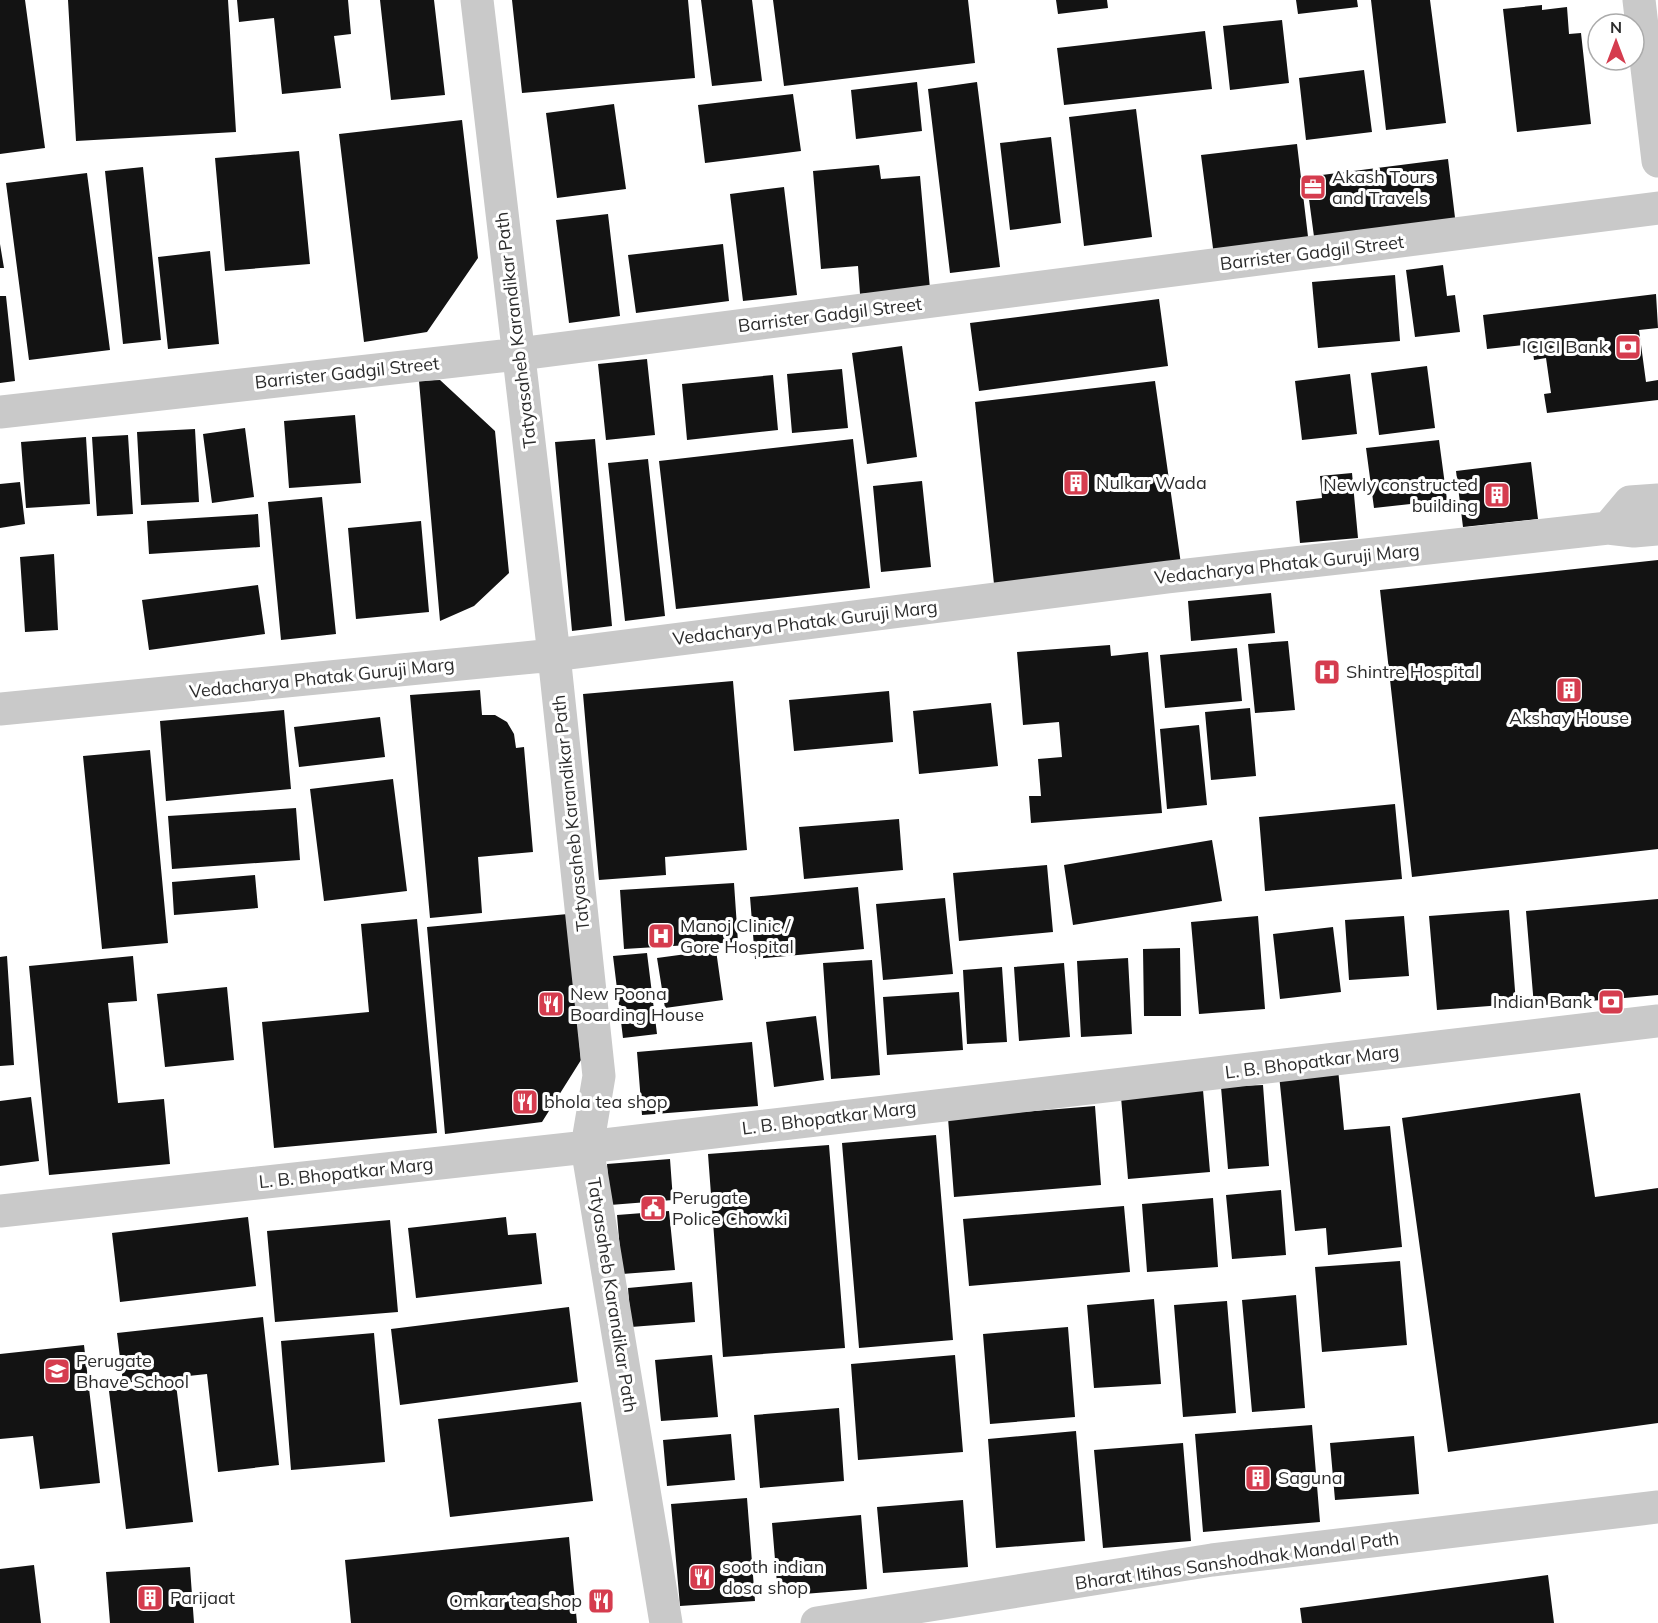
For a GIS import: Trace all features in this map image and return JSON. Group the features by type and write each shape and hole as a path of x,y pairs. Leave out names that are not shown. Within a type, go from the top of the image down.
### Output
{"street":[{"name":"Tatyasaheb Karandikar Path","path":"477,0 554,655 599,1076 587,1147 666,1623"},
{"path":"1639,0 1658,161"},
{"name":"Barrister Gadgil Street","path":"0,412 519,354 1658,208"},
{"path":"1608,528 1630,502 1658,500"},
{"name":"Vedacharya Phatak Guruji Marg","path":"0,710 554,655 1168,577 1608,528 1634,531 1658,529"},
{"name":"L. B. Bhopatkar Marg","path":"0,1211 587,1147 1658,1021"},
{"name":"Bharat Itihas Sanshodhak Mandal Path","path":"817,1623 1212,1560 1658,1507"}],"building":[{"path":"0,0 25,0 45,148 0,154"},
{"path":"68,0 228,0 236,132 76,141"},
{"path":"237,0 348,0 351,34 334,36 341,88 282,94 274,18 239,22"},
{"path":"380,0 434,0 445,95 391,100"},
{"path":"512,0 688,0 695,78 522,93"},
{"path":"701,0 752,0 762,81 712,86"},
{"path":"773,0 968,0 975,63 784,86"},
{"path":"1056,0 1107,0 1108,8 1058,14"},
{"path":"1296,0 1357,0 1358,7 1298,14"},
{"path":"1371,0 1430,0 1446,123 1386,130"},
{"path":"1542,5 1542,10 1567,7 1569,34 1581,33 1591,124 1517,132 1503,9"},
{"path":"1282,20 1289,83 1230,90 1223,26"},
{"path":"1205,31 1212,89 1064,105 1057,48"},
{"path":"1364,70 1372,132 1306,140 1299,78"},
{"path":"917,82 922,131 856,139 851,90"},
{"path":"977,82 1000,267 950,273 928,89"},
{"path":"793,94 801,151 705,163 698,105"},
{"path":"614,104 626,189 557,198 546,113"},
{"path":"1136,109 1152,237 1084,246 1069,117"},
{"path":"462,120 478,258 427,332 364,342 339,134"},
{"path":"1051,137 1061,223 1010,230 1000,143"},
{"path":"1297,144 1309,245 1214,256 1201,155"},
{"path":"299,151 310,264 225,271 215,158"},
{"path":"1448,159 1456,226 1315,244 1306,177"},
{"path":"879,165 881,179 920,176 930,289 860,294 858,266 821,269 813,171"},
{"path":"143,167 161,340 123,344 105,171"},
{"path":"87,173 110,350 29,360 6,183"},
{"path":"784,187 797,295 743,301 730,194"},
{"path":"608,214 620,316 569,323 556,220"},
{"path":"0,244 4,268 0,268"},
{"path":"723,244 729,301 636,313 628,255"},
{"path":"210,251 219,344 168,349 158,257"},
{"path":"1443,265 1447,296 1455,295 1460,332 1415,337 1406,270"},
{"path":"1395,275 1400,341 1318,348 1312,282"},
{"path":"1656,294 1658,328 1639,330 1646,382 1658,380 1658,400 1547,413 1544,394 1551,393 1546,358 1534,360 1532,344 1487,349 1483,315"},
{"path":"0,296 6,296 15,381 0,383"},
{"path":"1159,299 1168,366 979,391 970,323"},
{"path":"902,346 917,457 867,464 852,353"},
{"path":"647,359 655,435 606,440 598,364"},
{"path":"1427,366 1435,428 1379,435 1371,373"},
{"path":"842,369 848,428 792,433 787,374"},
{"path":"1350,374 1357,434 1302,440 1295,381"},
{"path":"773,375 778,430 687,440 682,384"},
{"path":"440,380 495,431 509,573 474,606 440,621 419,381"},
{"name":"Nulkar Wada","path":"1155,381 1181,564 994,584 975,402"},
{"path":"355,415 361,483 289,488 284,421"},
{"path":"245,428 254,497 212,503 203,434"},
{"path":"195,429 199,502 141,505 137,432"},
{"path":"128,435 133,514 97,516 92,437"},
{"path":"86,437 90,504 26,508 21,442"},
{"path":"595,439 612,626 572,631 555,442"},
{"path":"853,439 870,588 676,609 659,461"},
{"path":"1439,440 1447,500 1374,508 1366,448"},
{"path":"648,459 665,616 625,621 608,463"},
{"name":"Newly constructed building","path":"1531,462 1538,519 1463,527 1456,471"},
{"path":"1352,473 1358,538 1300,543 1296,501 1322,498 1320,476"},
{"path":"922,481 931,567 881,572 873,486"},
{"path":"20,482 25,524 0,528 0,484"},
{"path":"322,497 336,634 281,640 268,502"},
{"path":"258,514 260,547 149,554 147,521"},
{"path":"421,521 429,612 356,619 348,528"},
{"path":"54,554 58,630 25,632 20,557"},
{"path":"1658,560 1658,849 1412,877 1380,590"},
{"path":"258,585 265,634 149,650 142,600"},
{"path":"1271,593 1275,633 1191,641 1188,601"},
{"path":"1288,641 1295,710 1255,713 1248,644"},
{"path":"1110,645 1111,656 1148,652 1162,813 1031,823 1029,796 1041,796 1038,759 1062,757 1059,722 1023,725 1017,652"},
{"path":"1237,648 1242,701 1165,708 1160,655"},
{"path":"733,681 747,850 665,857 666,875 599,880 583,694"},
{"path":"480,690 482,715 495,715 507,722 514,734 516,748 524,747 533,852 478,857 482,913 430,918 410,695"},
{"path":"889,691 893,742 794,751 789,700"},
{"path":"991,703 998,766 919,774 913,711"},
{"path":"1250,708 1256,776 1211,780 1205,712"},
{"path":"284,710 291,789 166,801 160,721"},
{"path":"380,717 385,757 299,767 294,727"},
{"path":"1199,725 1207,805 1167,809 1160,729"},
{"path":"150,750 168,943 102,949 83,756"},
{"path":"393,779 407,891 324,901 310,789"},
{"path":"1395,804 1402,879 1265,891 1259,817"},
{"path":"296,808 300,860 172,869 168,816"},
{"path":"899,819 903,870 804,879 799,827"},
{"path":"1212,840 1222,901 1073,925 1064,865"},
{"path":"1047,865 1053,932 959,941 953,873"},
{"path":"255,875 258,908 174,915 172,882"},
{"path":"734,883 738,942 624,949 620,890"},
{"path":"858,887 864,949 755,959 750,897"},
{"path":"945,898 953,974 883,980 876,904"},
{"path":"1658,899 1658,995 1534,1006 1526,911"},
{"path":"1509,910 1516,1004 1437,1010 1429,916"},
{"path":"568,914 581,1060 542,1122 445,1134 427,927"},
{"path":"1258,916 1265,1009 1199,1014 1191,922"},
{"path":"1404,916 1409,976 1349,980 1345,920"},
{"path":"417,919 437,1133 274,1148 262,1022 369,1012 361,924"},
{"path":"1333,927 1341,992 1280,999 1273,934"},
{"path":"1180,948 1181,1016 1144,1016 1143,949"},
{"path":"716,950 723,1000 665,1008 657,958"},
{"path":"647,953 657,1034 623,1038 613,956"},
{"path":"7,956 14,1065 0,1066 0,957"},
{"path":"133,956 137,1001 108,1003 118,1103 164,1099 170,1164 49,1175 29,966"},
{"path":"1128,958 1132,1034 1081,1037 1077,961"},
{"path":"872,960 880,1075 831,1079 823,963"},
{"path":"1064,963 1070,1037 1019,1041 1014,967"},
{"path":"1002,967 1007,1042 967,1044 963,970"},
{"path":"227,987 234,1060 165,1067 157,994"},
{"path":"959,992 963,1050 887,1055 883,997"},
{"path":"816,1016 824,1080 774,1087 766,1022"},
{"path":"752,1042 758,1106 642,1115 637,1052"},
{"path":"1338,1069 1344,1130 1390,1126 1402,1247 1328,1255 1326,1228 1295,1231 1279,1075"},
{"path":"1263,1085 1269,1166 1228,1169 1221,1087"},
{"path":"1203,1090 1210,1172 1128,1179 1121,1097"},
{"path":"1580,1093 1595,1197 1658,1188 1658,1423 1448,1452 1402,1118"},
{"path":"31,1097 39,1161 0,1166 0,1101"},
{"path":"1095,1106 1101,1185 954,1197 948,1118"},
{"path":"936,1135 953,1340 859,1348 842,1143"},
{"path":"829,1145 845,1348 723,1357 708,1154"},
{"path":"670,1159 673,1200 610,1205 607,1164"},
{"path":"1281,1190 1286,1255 1232,1259 1226,1195"},
{"path":"1213,1198 1218,1267 1147,1272 1142,1204"},
{"path":"1124,1206 1130,1272 969,1286 963,1219"},
{"path":"669,1211 675,1270 622,1274 617,1215"},
{"path":"248,1217 256,1286 120,1302 112,1233"},
{"path":"506,1217 508,1235 536,1233 542,1284 416,1298 408,1228"},
{"path":"390,1220 398,1312 275,1322 267,1231"},
{"path":"1400,1261 1407,1345 1322,1352 1315,1267"},
{"path":"692,1282 695,1322 631,1327 628,1288"},
{"path":"1296,1295 1305,1408 1252,1412 1242,1300"},
{"path":"1154,1299 1161,1384 1094,1388 1087,1305"},
{"path":"1227,1301 1236,1413 1183,1417 1174,1305"},
{"path":"569,1307 578,1382 400,1405 391,1329"},
{"path":"263,1317 279,1465 218,1472 207,1374 123,1383 117,1333"},
{"path":"1068,1327 1075,1417 990,1424 983,1334"},
{"path":"374,1333 385,1462 291,1470 281,1341"},
{"path":"84,1345 100,1483 40,1489 33,1436 0,1439 0,1354"},
{"path":"712,1355 718,1417 661,1421 655,1360"},
{"path":"955,1355 963,1452 858,1460 851,1364"},
{"path":"176,1384 193,1522 126,1529 109,1391"},
{"path":"581,1402 593,1501 450,1517 438,1419"},
{"path":"839,1408 844,1481 760,1488 754,1415"},
{"name":"Saguna","path":"1312,1425 1320,1522 1203,1532 1195,1434"},
{"path":"1076,1431 1085,1541 996,1548 988,1439"},
{"path":"731,1434 735,1480 667,1486 663,1440"},
{"path":"1414,1436 1419,1494 1335,1500 1330,1443"},
{"path":"1183,1443 1191,1541 1103,1548 1094,1450"},
{"path":"747,1498 755,1601 680,1606 671,1504"},
{"path":"963,1500 968,1567 883,1573 877,1507"},
{"path":"861,1515 867,1589 778,1596 772,1523"},
{"path":"569,1537 577,1623 351,1623 345,1560"},
{"path":"34,1565 41,1623 0,1623 0,1569"},
{"name":"Parijaat","path":"190,1567 194,1623 110,1623 106,1572"},
{"path":"1548,1575 1554,1623 1302,1623 1300,1608"}],"place":[{"name":"Akash Tours and Travels","path":"1313,187"},
{"name":"ICICI Bank","path":"1628,347"},
{"name":"Nulkar Wada","path":"1076,483"},
{"name":"Newly constructed building","path":"1497,495"},
{"name":"Shintre Hospital","path":"1327,672"},
{"name":"Akshay House","path":"1569,690"},
{"name":"Manoj Clinic / Gore Hospital","path":"661,936"},
{"name":"Indian Bank","path":"1611,1002"},
{"name":"New Poona Boarding House","path":"551,1004"},
{"name":"bhola tea shop","path":"525,1102"},
{"name":"Perugate Police Chowki","path":"653,1208"},
{"name":"Perugate Bhave School","path":"57,1371"},
{"name":"Saguna","path":"1258,1478"},
{"name":"sooth indian dosa shop","path":"702,1577"},
{"name":"Parijaat","path":"150,1598"},
{"name":"Omkar tea shop","path":"601,1601"}]}
